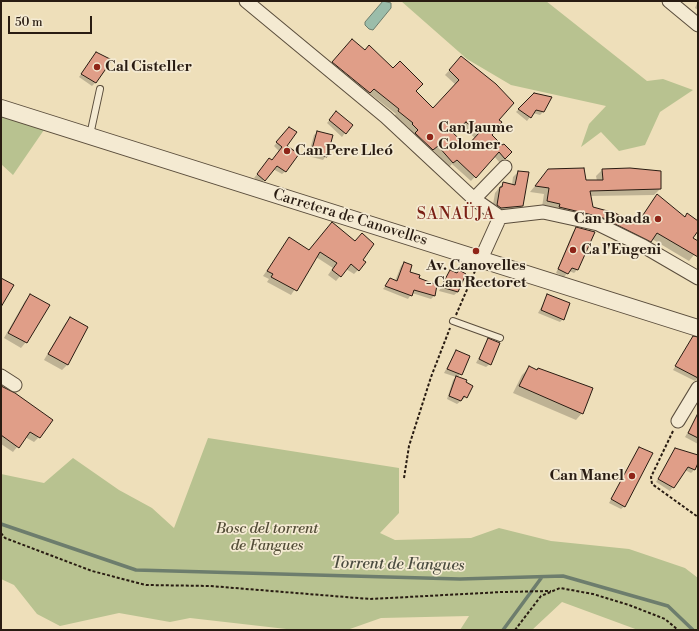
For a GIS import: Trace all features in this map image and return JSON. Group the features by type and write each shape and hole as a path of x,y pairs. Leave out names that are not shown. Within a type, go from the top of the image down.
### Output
{"street":[{"path":"246,1 386,118 474,199 500,217 542,212 598,224 643,246 698,278"},
{"path":"669,1 698,25"},
{"name":"Carretera de Canovelles","path":"1,108 698,328"},
{"path":"474,199 505,167"},
{"path":"481,259 500,217"},
{"path":"1,376 14,385"},
{"path":"678,421 694,405 698,388"}],"lane":[{"path":"89,136 100,89"},
{"path":"453,321 500,338"}],"path":[{"path":"404,478 409,446 431,376 453,321 481,259"},
{"path":"678,421 650,477 652,484 698,517"},
{"path":"1,533 5,538 92,571 146,585 210,586 370,599 552,591"},
{"path":"515,630 541,596 560,588 593,594 629,605 665,619 678,630"}],"green space":[{"path":"401,1 546,1 647,81 663,79 693,90 660,112 645,145 619,151 601,132 581,147 589,124 606,106 511,85 467,59"},
{"path":"1,112 46,127 13,175 1,164"},
{"name":"Bosc del torrent de Fangues","path":"208,438 399,468 399,513 380,533 395,540 471,538 499,528 551,541 629,549 685,568 698,578 698,630 638,630 562,602 532,630 460,630 469,616 381,618 347,630 295,630 190,618 170,622 119,613 60,626 37,614 14,585 1,579 1,474 44,483 73,458 119,490 152,508 174,528"}],"shaded area":[{"path":"383,1 391,3 391,8 373,30 369,29 365,25 365,22"}],"building":[{"path":"352,39 365,50 369,45 393,68 400,61 423,84 416,91 433,108 459,80 449,70 461,56 496,84 514,103 499,120 502,122 492,135 512,152 505,159 499,152 476,178 457,160 453,163 438,146 433,150 415,133 418,130 412,124 413,123 398,111 399,109 374,89 370,93 332,62","holes":["466,122 479,133 467,146 453,133"]},
{"name":"Cal Cisteller","path":"96,52 112,60 96,83 81,74"},
{"path":"534,93 552,97 544,112 536,110 531,118 518,109"},
{"path":"336,111 353,125 346,134 329,120"},
{"name":"Can Pere Lleó","path":"289,127 297,132 287,146 299,154 286,172 277,166 265,181 257,174 269,158 272,160 282,147 276,142"},
{"path":"317,131 333,135 327,157 311,153"},
{"path":"584,168 586,180 603,180 602,169 630,168 661,171 661,189 590,191 593,207 615,213 637,224 657,194 685,217 687,213 698,221 698,231 693,238 698,241 698,257 657,233 651,242 601,217 559,207 560,204 547,201 549,188 535,186 548,169"},
{"path":"518,171 529,172 523,206 501,208 497,205 500,187 502,187 503,182 515,185"},
{"path":"332,222 355,241 362,233 374,244 363,260 366,262 359,271 351,264 341,277 332,270 337,263 320,252 297,291 271,277 273,274 267,271 289,237 309,250"},
{"name":"Ca l'Eugeni","path":"576,227 595,232 578,270 572,268 568,274 558,269"},
{"path":"404,262 412,265 410,272 420,275 419,278 437,285 435,296 414,290 412,296 385,286 390,278 397,281"},
{"path":"450,270 457,273 459,270 466,274 458,292 441,287"},
{"path":"1,278 14,285 1,307"},
{"path":"30,294 50,305 27,343 8,333"},
{"name":"Ca l'Eugeni","path":"547,294 570,303 564,320 541,310"},
{"path":"70,317 88,327 68,365 48,354"},
{"path":"693,336 698,337 698,378 675,366"},
{"path":"488,338 500,343 491,365 479,359"},
{"path":"456,350 470,356 462,375 447,369"},
{"path":"529,366 593,388 583,414 519,386"},
{"path":"456,376 467,380 466,382 473,386 467,398 464,396 461,401 449,396"},
{"path":"1,386 15,393 53,420 40,438 30,432 19,448 1,435"},
{"path":"698,413 698,438 688,433"},
{"name":"Can Manel","path":"639,447 653,453 625,507 611,499"},
{"path":"675,448 698,455 698,463 695,470 688,467 674,488 658,479"}],"waterway":[{"name":"Torrent de Fangues","path":"1,524 136,570 460,579 563,576 668,606 693,630"},
{"path":"503,630 542,577"}],"place":[{"name":"Cal Cisteller","path":"97,67"},
{"name":"Can Jaume Colomer","path":"430,137"},
{"name":"Can Pere Lleó","path":"287,151"},
{"name":"Can Boada","path":"658,219"},
{"name":"Ca l'Eugeni","path":"573,250"},
{"name":"Av. Canovelles - Can Rectoret","path":"476,251"},
{"name":"Can Manel","path":"632,476"}],"district":[{"name":"SANAÜJA","path":"456,215"}]}
